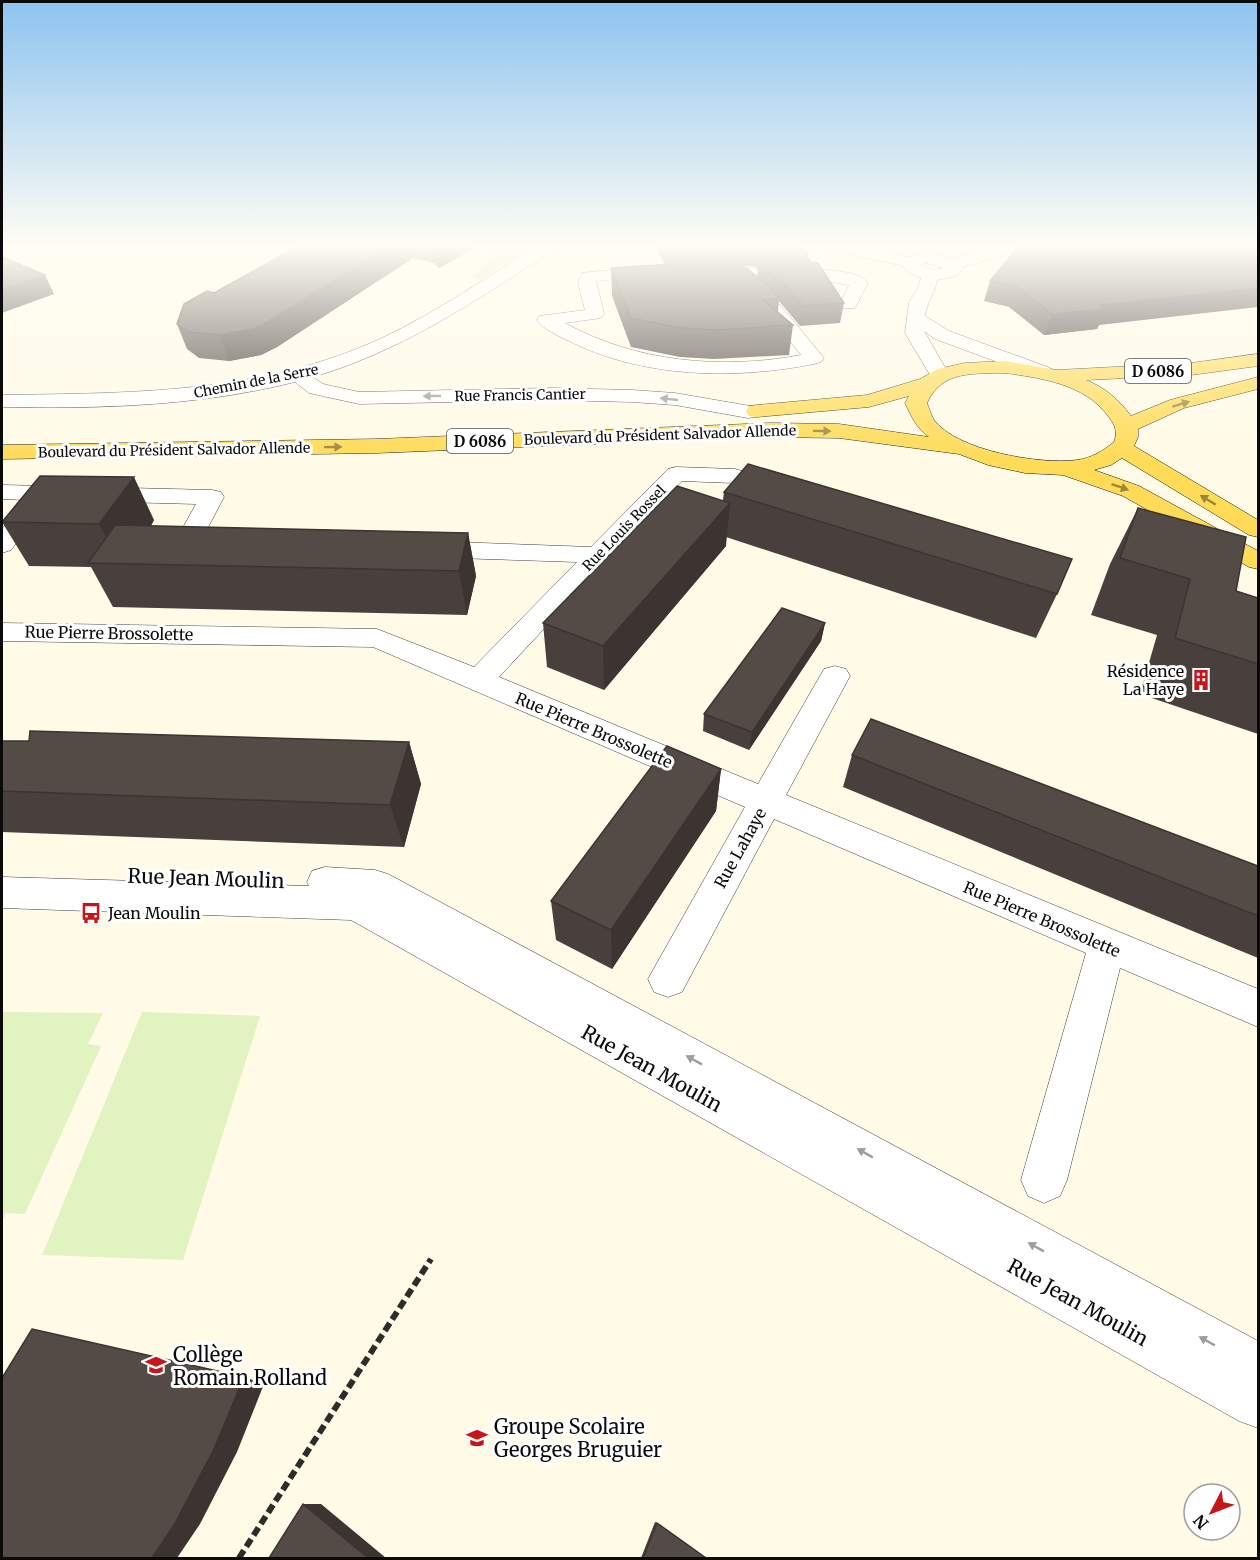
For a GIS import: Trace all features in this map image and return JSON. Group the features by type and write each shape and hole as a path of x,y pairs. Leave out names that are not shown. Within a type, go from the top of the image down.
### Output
{"main road":[{"name":"D 6086","path":"1050,374 1191,369 1258,360"},
{"name":"Boulevard du Président Salvador Allende","path":"2,437 490,426 747,412 869,401 969,368 1005,367 1050,374"},
{"path":"1050,374 1090,389 1115,407 1124,437 1258,530"},
{"path":"933,380 916,403 927,426 958,448 991,460 1028,467 1065,468 1100,461 1124,437"},
{"name":"D 6086","path":"1124,437 1177,404 1258,383"},
{"name":"Boulevard du Président Salvador Allende","path":"2,452 377,446 771,430 839,431 958,448"},
{"path":"1065,468 1131,491 1258,561"}],"street":[{"name":"Chemin de la Serre","path":"2,401 171,397 239,387 298,375 366,352 430,318"},
{"path":"564,318 546,320 604,349 650,360 744,368 814,358 792,335 781,318"},
{"path":"933,380 914,333 917,319 942,335 1050,374"},
{"name":"Rue Francis Cantier","path":"298,375 316,389 359,398 551,394 632,396 675,399 747,412"},
{"name":"Rue Louis Rossel","path":"478,681 676,474 735,476 803,496"},
{"path":"2,492 212,497 188,542 235,543"},
{"path":"2,545 43,493"},
{"path":"399,549 598,555"},
{"name":"Rue Pierre Brossolette","path":"2,632 377,638 1258,1008"},
{"name":"Rue Lahaye","path":"668,979 835,676"},
{"name":"Rue Jean Moulin","path":"2,871 375,885 1258,1369"},
{"name":"Rue Jean Moulin","path":"2,893 334,902 357,905 1258,1402"},
{"path":"1044,1180 1107,946"}],"path":[{"path":"239,1558 431,1259"}],"green space":[{"path":"2,1012 103,1013 88,1044 101,1046 25,1214 6,1213 2,1222"},
{"path":"142,1012 260,1016 183,1260 42,1255"}],"building":[{"path":"179,318 274,318 253,329 220,335 189,332 177,324"},
{"path":"631,318 784,318 793,325 716,330 681,328"},
{"path":"748,464 1072,559 1057,594 724,492"},
{"path":"40,476 134,477 99,524 2,522"},
{"path":"677,486 730,503 603,646 543,623"},
{"path":"1138,508 1246,537 1236,591 1258,598 1258,664 1175,638 1190,579 1120,558"},
{"path":"115,525 468,533 459,571 88,563"},
{"path":"782,608 825,623 752,732 704,714"},
{"path":"871,719 1258,866 1258,916 852,755"},
{"path":"30,731 409,742 390,805 2,791 2,741 29,741"},
{"path":"667,746 721,769 611,930 551,901"},
{"path":"32,1329 244,1377 214,1449 174,1525 152,1558 2,1558 2,1378"},
{"path":"303,1504 368,1558 269,1558"},
{"path":"657,1523 706,1558 643,1558"}],"place":[{"name":"Résidence La Haye","path":"1201,680"},
{"name":"Jean Moulin","path":"91,913"},
{"name":"Collège Romain Rolland","path":"156,1365"},
{"name":"Groupe Scolaire Georges Bruguier","path":"477,1438"}]}
